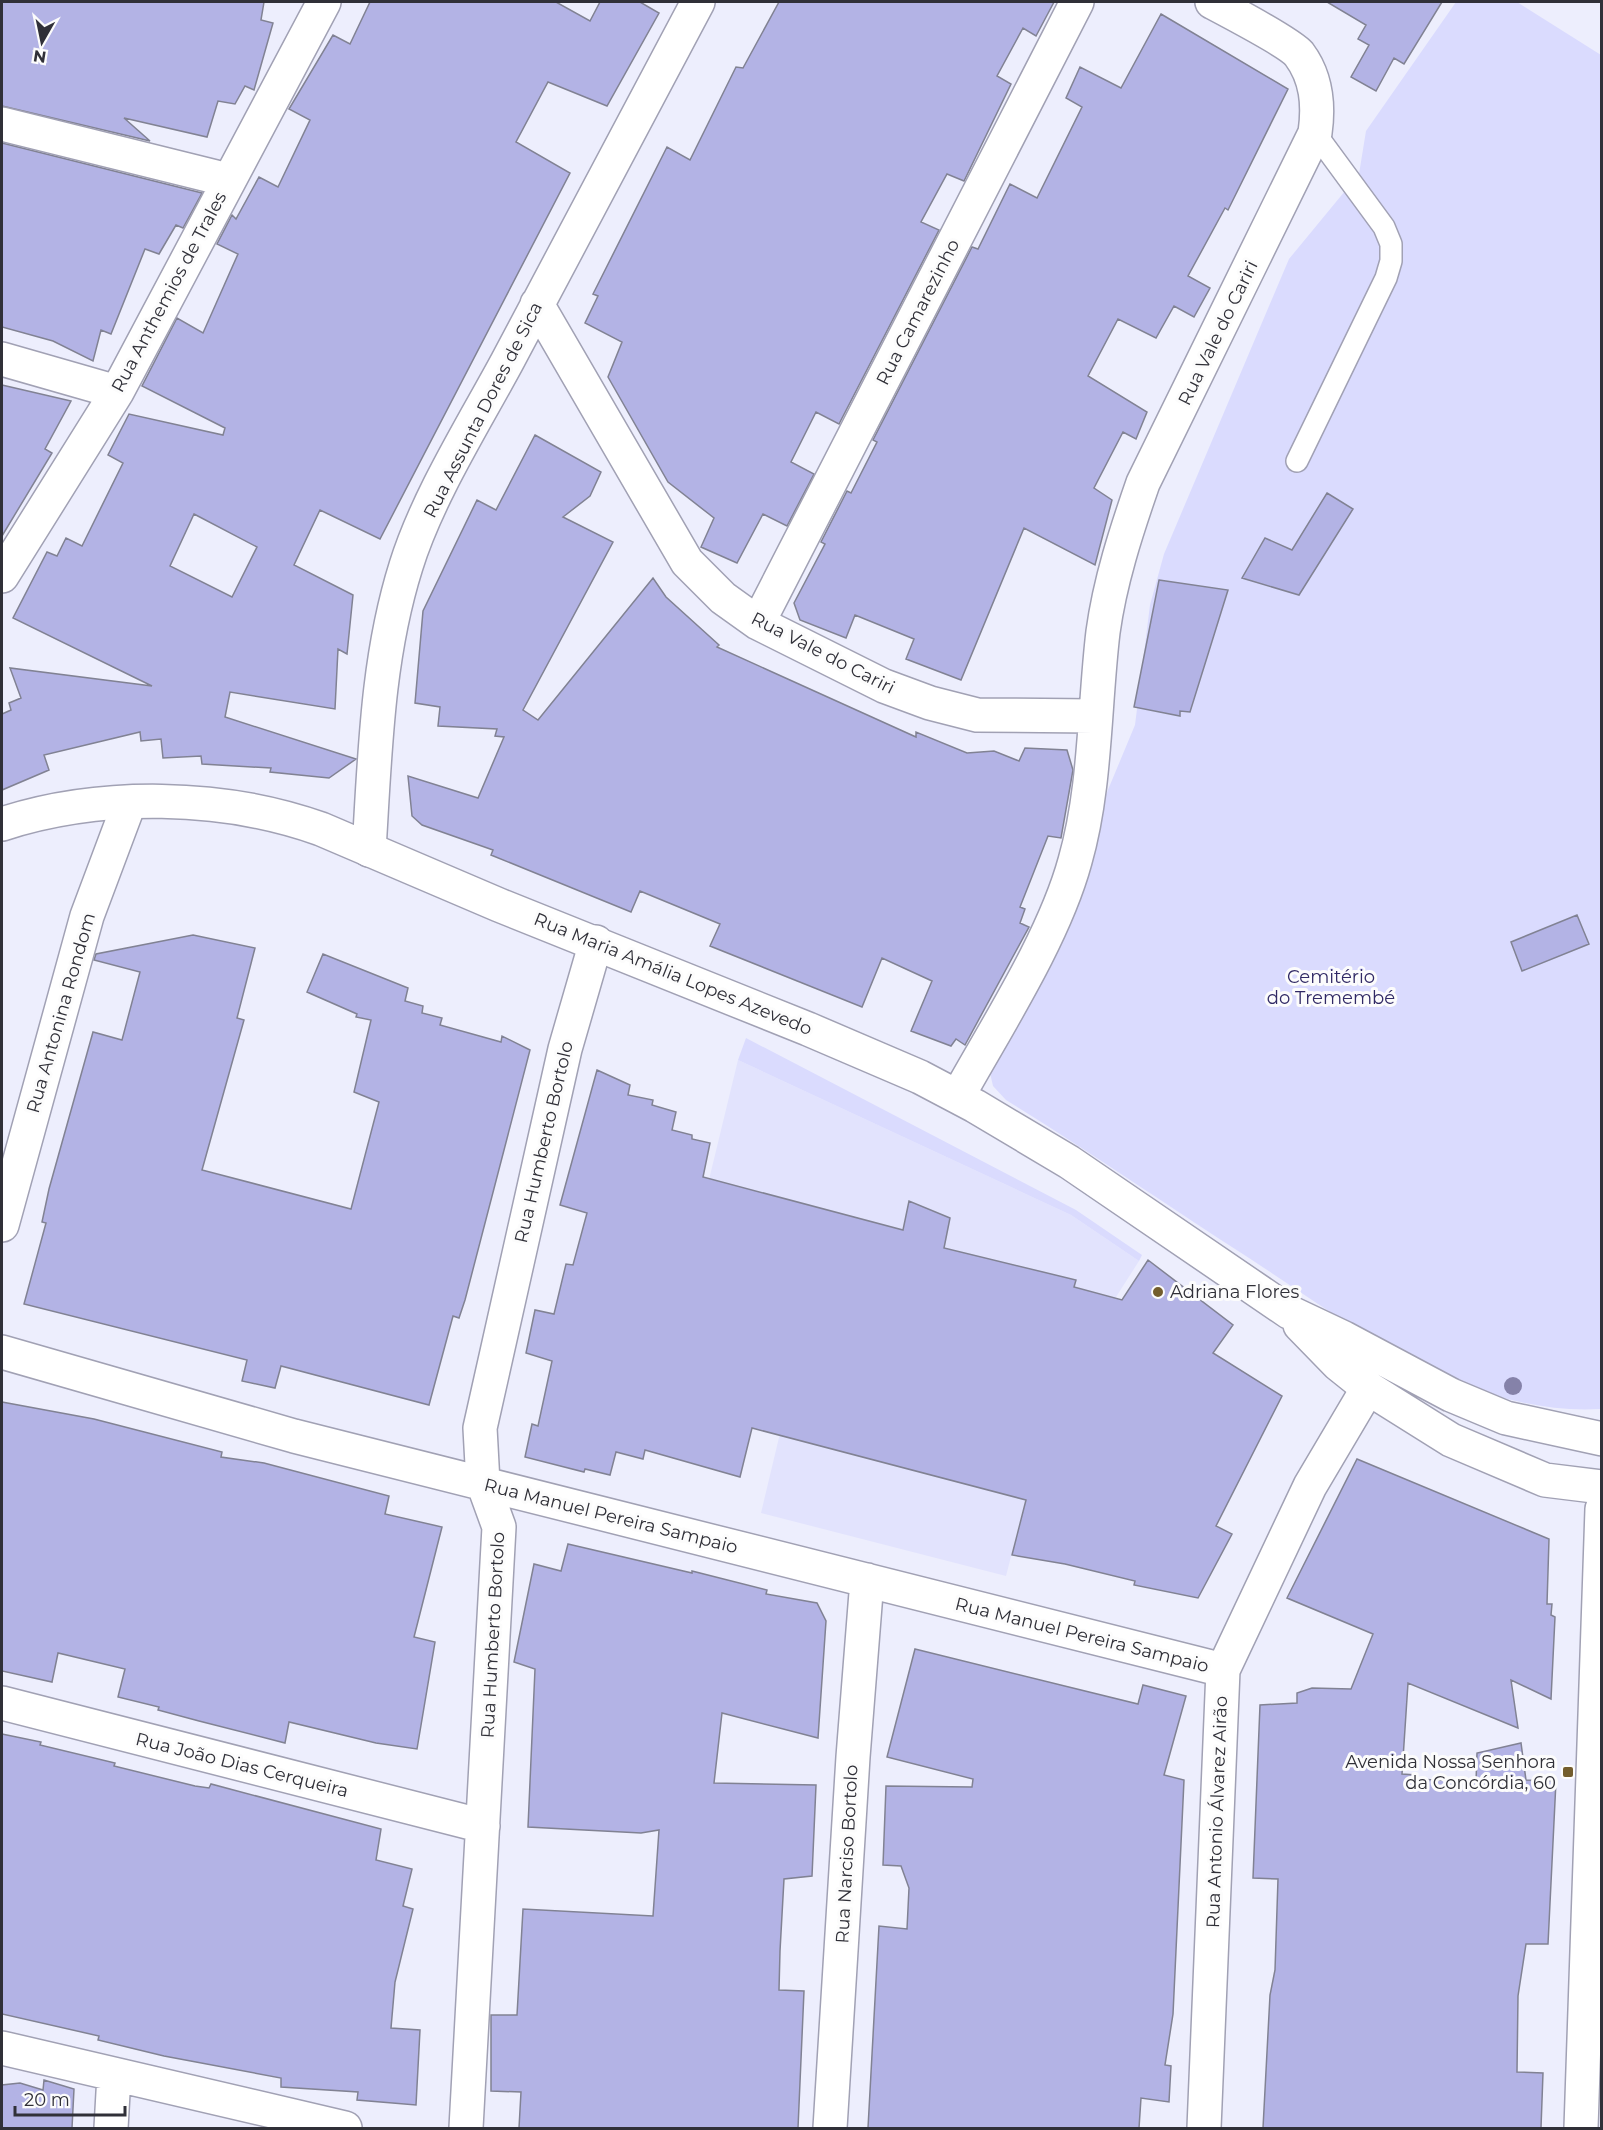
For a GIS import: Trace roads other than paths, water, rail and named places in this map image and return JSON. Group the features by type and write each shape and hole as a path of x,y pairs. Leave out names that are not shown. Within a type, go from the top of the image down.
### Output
{"street":[{"name":"Rua Anthemios de Trales","path":"2,576 117,392 324,2"},
{"name":"Rua Assunta Dores de Sica","path":"369,850 379,699 390,624 407,564 433,504 698,2"},
{"name":"Rua Camarezinho","path":"758,624 1077,2"},
{"name":"Rua Vale do Cariri","path":"958,1096 1042,942 1076,860 1083,823 1104,630 1126,532 1143,483 1315,133 1318,110 1313,79 1298,53 1212,2"},
{"path":"2,124 228,180"},
{"name":"Rua Vale do Cariri","path":"537,304 687,562 723,598 758,624 884,686 930,703 977,715 1095,716"},
{"path":"2,360 117,392"},
{"name":"Rua Maria Amália Lopes Azevedo","path":"2,824 38,813 129,804 193,802 240,806 291,819 808,1029 958,1096 1069,1162 1289,1312 1344,1338 1451,1395 1506,1418 1554,1431 1602,1439"},
{"name":"Rua Antonina Rondom","path":"2,1225 87,916 129,804"},
{"name":"Rua Humberto Bortolo","path":"466,2128 500,1527 483,1483 480,1428 565,1049 596,942"},
{"name":"Rua Maria Amália Lopes Azevedo","path":"1289,1312 1316,1344 1368,1388 1451,1440 1506,1466 1545,1480 1602,1487"},
{"name":"Rua Manuel Pereira Sampaio","path":"2,1352 294,1436 1223,1670"},
{"name":"Rua Antonio Álvarez Airão","path":"1204,2128 1223,1670 1310,1486 1368,1388"},
{"path":"1581,2128 1594,1987 1602,1509"},
{"name":"Rua Narciso Bortolo","path":"830,2128 853,1757 867,1580"},
{"name":"Rua João Dias Cerqueira","path":"2,1703 483,1826"},
{"path":"2,2048 345,2128"},
{"path":"111,2128 114,2075"}],"lane":[{"path":"1297,461 1372,308 1390,261 1391,244 1384,227 1315,133"}],"place":[{"name":"Adriana Flores","path":"1158,1292"},
{"name":"Avenida Nossa Senhora da Concórdia, 60","path":"1568,1772"}],"park label":[{"name":"Cemitério do Tremembé","path":"1331,987"}]}
